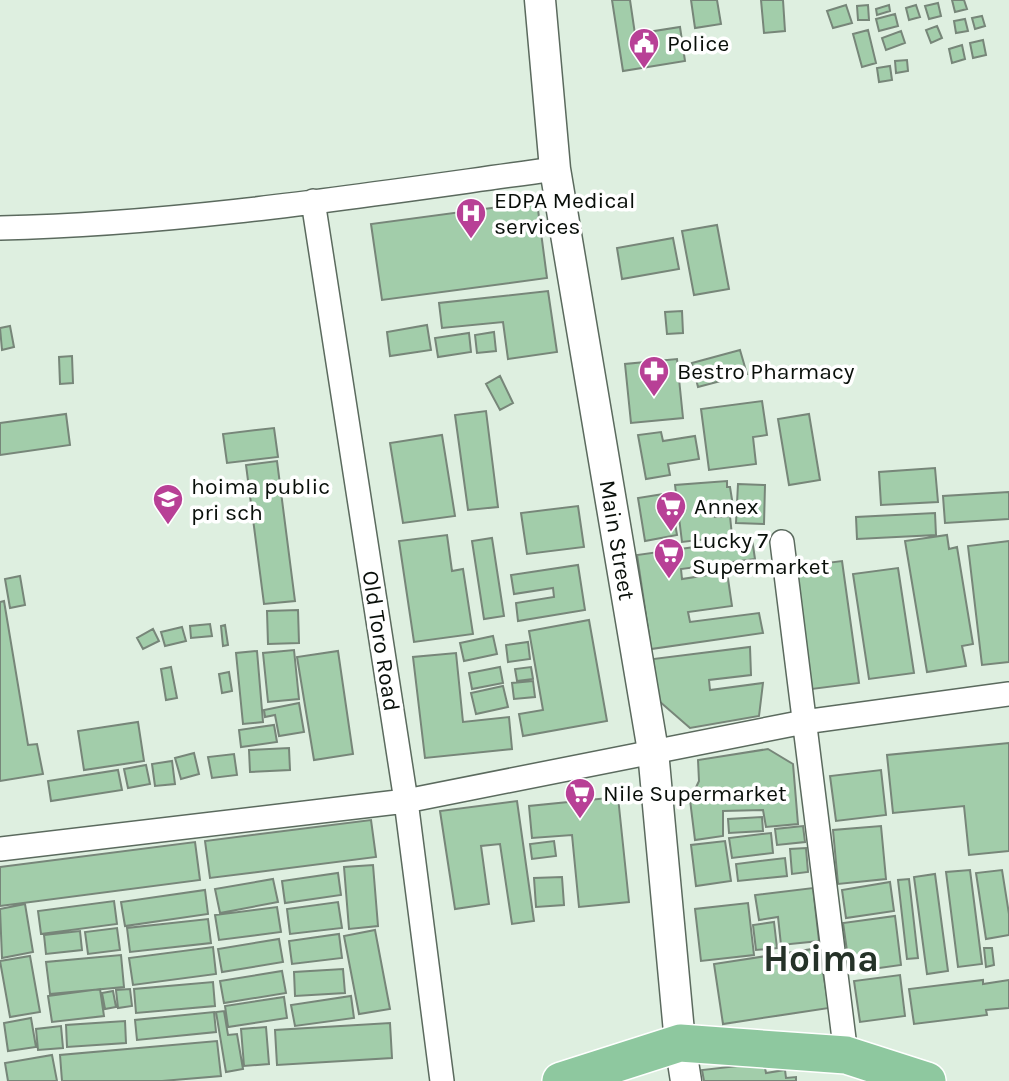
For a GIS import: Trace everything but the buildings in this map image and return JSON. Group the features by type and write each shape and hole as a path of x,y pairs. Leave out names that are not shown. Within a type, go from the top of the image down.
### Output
{"main road":[{"path":"561,1081 680,1043 846,1055 927,1081"}],"street":[{"name":"Main Street","path":"540,0 555,169 653,751 680,1043 686,1081"},
{"path":"0,228 88,226 313,201 555,169"},
{"name":"Old Toro Road","path":"313,201 406,801 443,1081"},
{"path":"782,542 846,1055"},
{"path":"0,849 406,801 804,722 1009,694"}],"place":[{"name":"Police","path":"644,70"},
{"name":"EDPA Medical services","path":"471,240"},
{"name":"Bestro Pharmacy","path":"654,398"},
{"name":"hoima public pri sch","path":"168,526"},
{"name":"Annex","path":"671,533"},
{"name":"Lucky 7 Supermarket","path":"669,580"},
{"name":"Nile Supermarket","path":"580,820"}],"district":[{"name":"Hoima","path":"821,958"}]}
